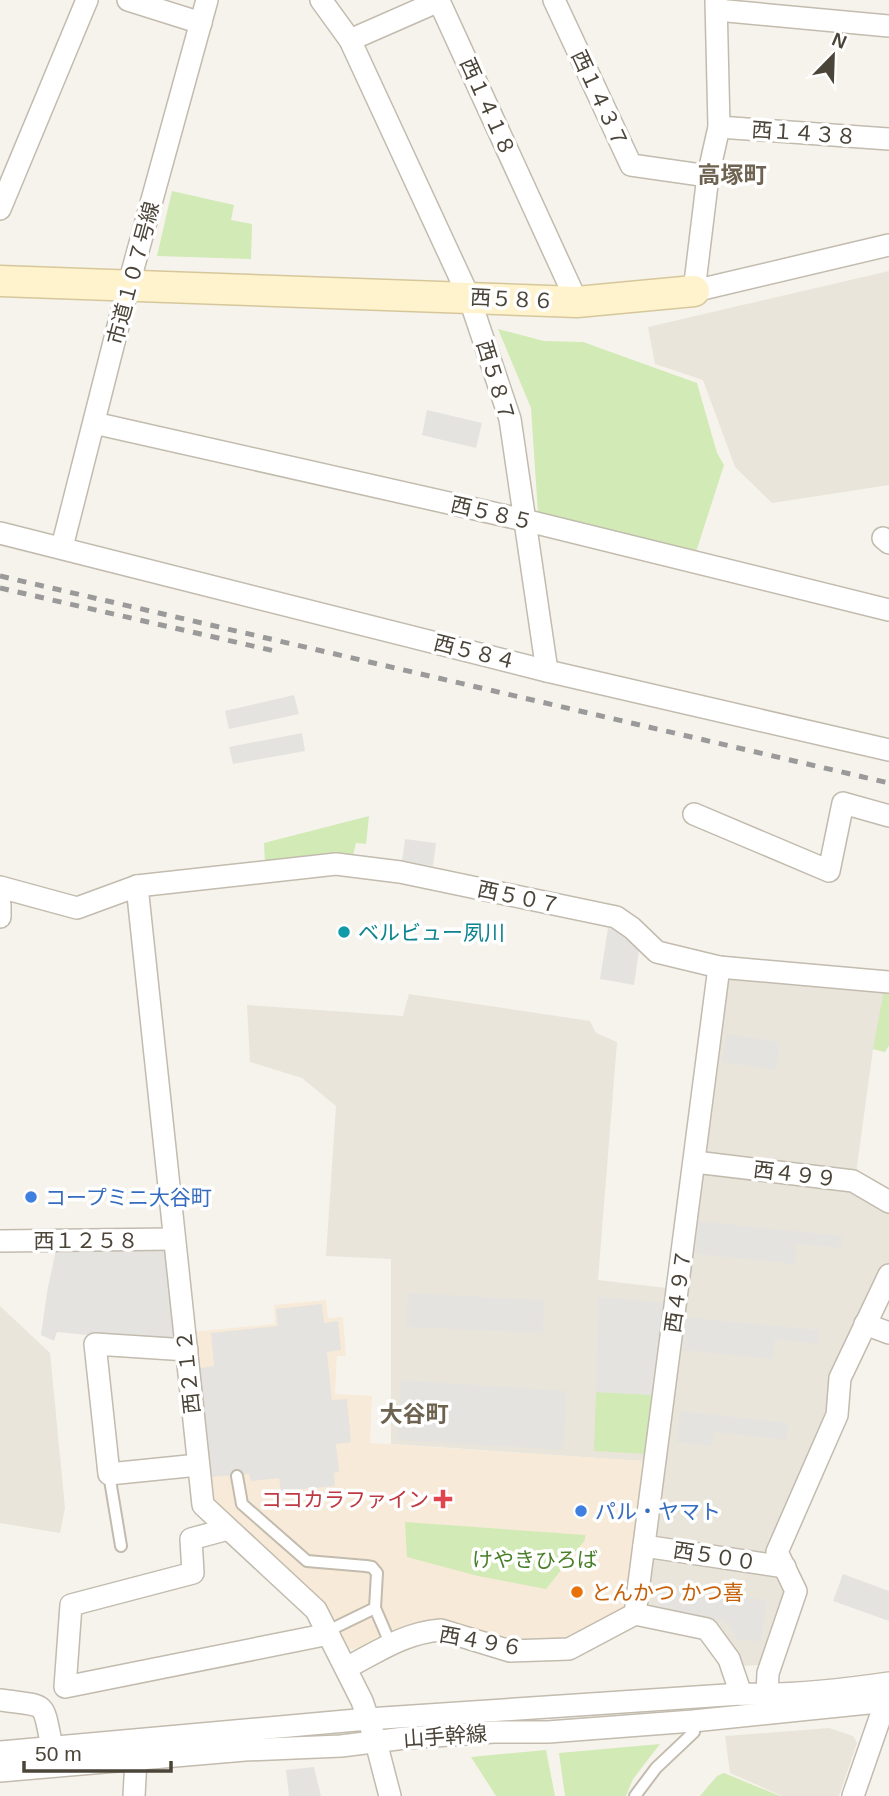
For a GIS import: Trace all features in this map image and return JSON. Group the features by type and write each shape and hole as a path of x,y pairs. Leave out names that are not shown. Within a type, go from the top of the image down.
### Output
{"street":[{"path":"0,209 87,0"},
{"path":"128,0 201,23"},
{"name":"市道１０７号線","path":"62,547 128,287 207,0"},
{"name":"西５８７","path":"321,0 350,40 469,297 510,418 547,671"},
{"name":"西１４１８","path":"350,40 440,0 577,302"},
{"name":"西１４３７","path":"554,0 631,165 708,176"},
{"path":"694,291 708,176 719,127 716,5 889,26"},
{"name":"西１４３８","path":"719,127 889,139"},
{"name":"西５８６","path":"0,281 577,302 694,291 889,245"},
{"name":"西５８５","path":"94,423 524,520 889,610"},
{"name":"西５８４","path":"0,533 547,671 889,750"},
{"path":"694,814 829,871 843,803 889,816"},
{"name":"西５０７","path":"0,887 77,908 137,886 337,864 400,872 616,917 657,952 719,967 889,982"},
{"name":"西２１２","path":"137,886 203,1505 316,1610 346,1668 368,1719 390,1796"},
{"path":"0,904 0,917"},
{"name":"西４９７","path":"635,1614 719,967"},
{"name":"西４９９","path":"695,1162 853,1181 889,1202"},
{"name":"西１２５８","path":"0,1241 173,1239"},
{"path":"767,1695 768,1673 796,1591 777,1552 837,1415 840,1378 889,1275"},
{"path":"866,1324 889,1333"},
{"path":"187,1350 95,1344 108,1474 198,1465"},
{"path":"228,1529 191,1539 193,1573 71,1605 65,1687 329,1634"},
{"name":"西５００","path":"644,1546 785,1567"},
{"path":"635,1614 707,1629 729,1658 741,1694"},
{"name":"西４９６","path":"346,1668 390,1643 441,1630 510,1651 569,1649 635,1614"},
{"name":"山手幹線","path":"0,1752 368,1719 741,1694 767,1695 855,1688 888,1694"},
{"path":"852,1796 881,1738 888,1694"},
{"name":"山手幹線","path":"0,1771 468,1734 548,1732 693,1721 888,1694"},
{"path":"0,1700 39,1705 46,1713 52,1748"},
{"path":"134,1796 136,1759"}],"lane":[{"path":"108,1474 121,1546"},
{"path":"237,1476 242,1504 307,1561 375,1569 375,1608 390,1643"},
{"path":"329,1634 336,1627 375,1608"},
{"path":"635,1796 656,1768 694,1732 693,1721"}],"shaded area":[{"path":"889,271 889,485 772,503 735,467 703,380 655,364 648,327"},
{"path":"427,410 482,423 476,448 422,435"},
{"path":"294,695 299,714 229,729 225,711"},
{"path":"302,733 305,751 233,764 229,747"},
{"path":"405,839 436,843 433,866 402,861"},
{"path":"608,928 625,931 640,944 634,985 600,979"},
{"path":"724,971 889,987 889,1046 885,1052 873,1049 856,1174 889,1193 889,1262 832,1381 829,1413 769,1552 788,1590 759,1665 743,1666 710,1622 648,1610 642,1602 660,1459 643,1461 391,1444 391,1259 326,1256 336,1106 302,1078 250,1062 247,1005 403,1016 409,994 590,1021 596,1033 617,1042 598,1280 683,1290"},
{"path":"726,1034 780,1042 776,1070 722,1062"},
{"path":"698,1221 842,1236 841,1248 797,1244 795,1264 695,1254"},
{"path":"57,1245 159,1248 168,1251 174,1344 57,1332 54,1341 41,1335"},
{"path":"408,1293 544,1300 543,1333 406,1327"},
{"path":"598,1297 669,1303 655,1395 596,1392"},
{"path":"326,1300 328,1318 343,1317 346,1356 337,1356 335,1394 372,1396 370,1443 643,1461 626,1603 618,1614 566,1639 513,1641 439,1620 410,1623 358,1651 347,1647 327,1609 315,1593 211,1499 191,1332 275,1324 274,1305"},
{"path":"322,1304 324,1323 338,1321 341,1350 327,1352 332,1400 347,1399 351,1442 336,1444 339,1472 334,1473 335,1486 281,1491 279,1478 251,1481 249,1474 211,1477 200,1368 214,1366 211,1333 278,1326 276,1309"},
{"path":"0,1306 50,1353 65,1508 60,1533 0,1523"},
{"path":"685,1317 819,1330 818,1344 775,1339 772,1359 682,1350"},
{"path":"401,1380 567,1391 563,1450 398,1440"},
{"path":"680,1411 788,1423 786,1440 714,1432 712,1446 677,1442"},
{"path":"843,1574 889,1591 889,1621 833,1601"},
{"path":"660,1588 767,1600 761,1641 737,1640 731,1626 718,1620 658,1606"},
{"path":"829,1728 853,1736 857,1743 839,1796 782,1796 730,1773 725,1736"},
{"path":"314,1767 321,1796 289,1796 286,1770"}],"green space":[{"path":"172,191 234,205 231,220 252,224 251,259 157,256"},
{"path":"498,329 544,341 583,342 697,383 717,453 724,465 696,552 538,513 531,408"},
{"path":"369,816 366,844 356,843 353,856 336,855 265,863 264,843"},
{"path":"884,990 889,991 889,1045 885,1052 873,1049"},
{"path":"596,1392 655,1395 649,1454 594,1451"},
{"name":"けやきひろば","path":"405,1522 585,1535 585,1540 546,1589 478,1576 407,1557"},
{"path":"660,1744 633,1779 626,1796 565,1796 559,1753"},
{"path":"546,1750 555,1796 496,1796 471,1757"},
{"path":"724,1773 780,1796 700,1796 717,1776"}],"railway":[{"path":"0,576 889,783"},
{"path":"0,588 279,652"}],"place":[{"name":"ベルビュー夙川","path":"344,932"},
{"name":"コープミニ大谷町","path":"31,1197"},
{"name":"ココカラファイン","path":"443,1499"},
{"name":"パル・ヤマト","path":"581,1511"},
{"name":"とんかつ かつ喜","path":"577,1592"}],"district":[{"name":"高塚町","path":"732,175"},
{"name":"大谷町","path":"414,1414"}]}
